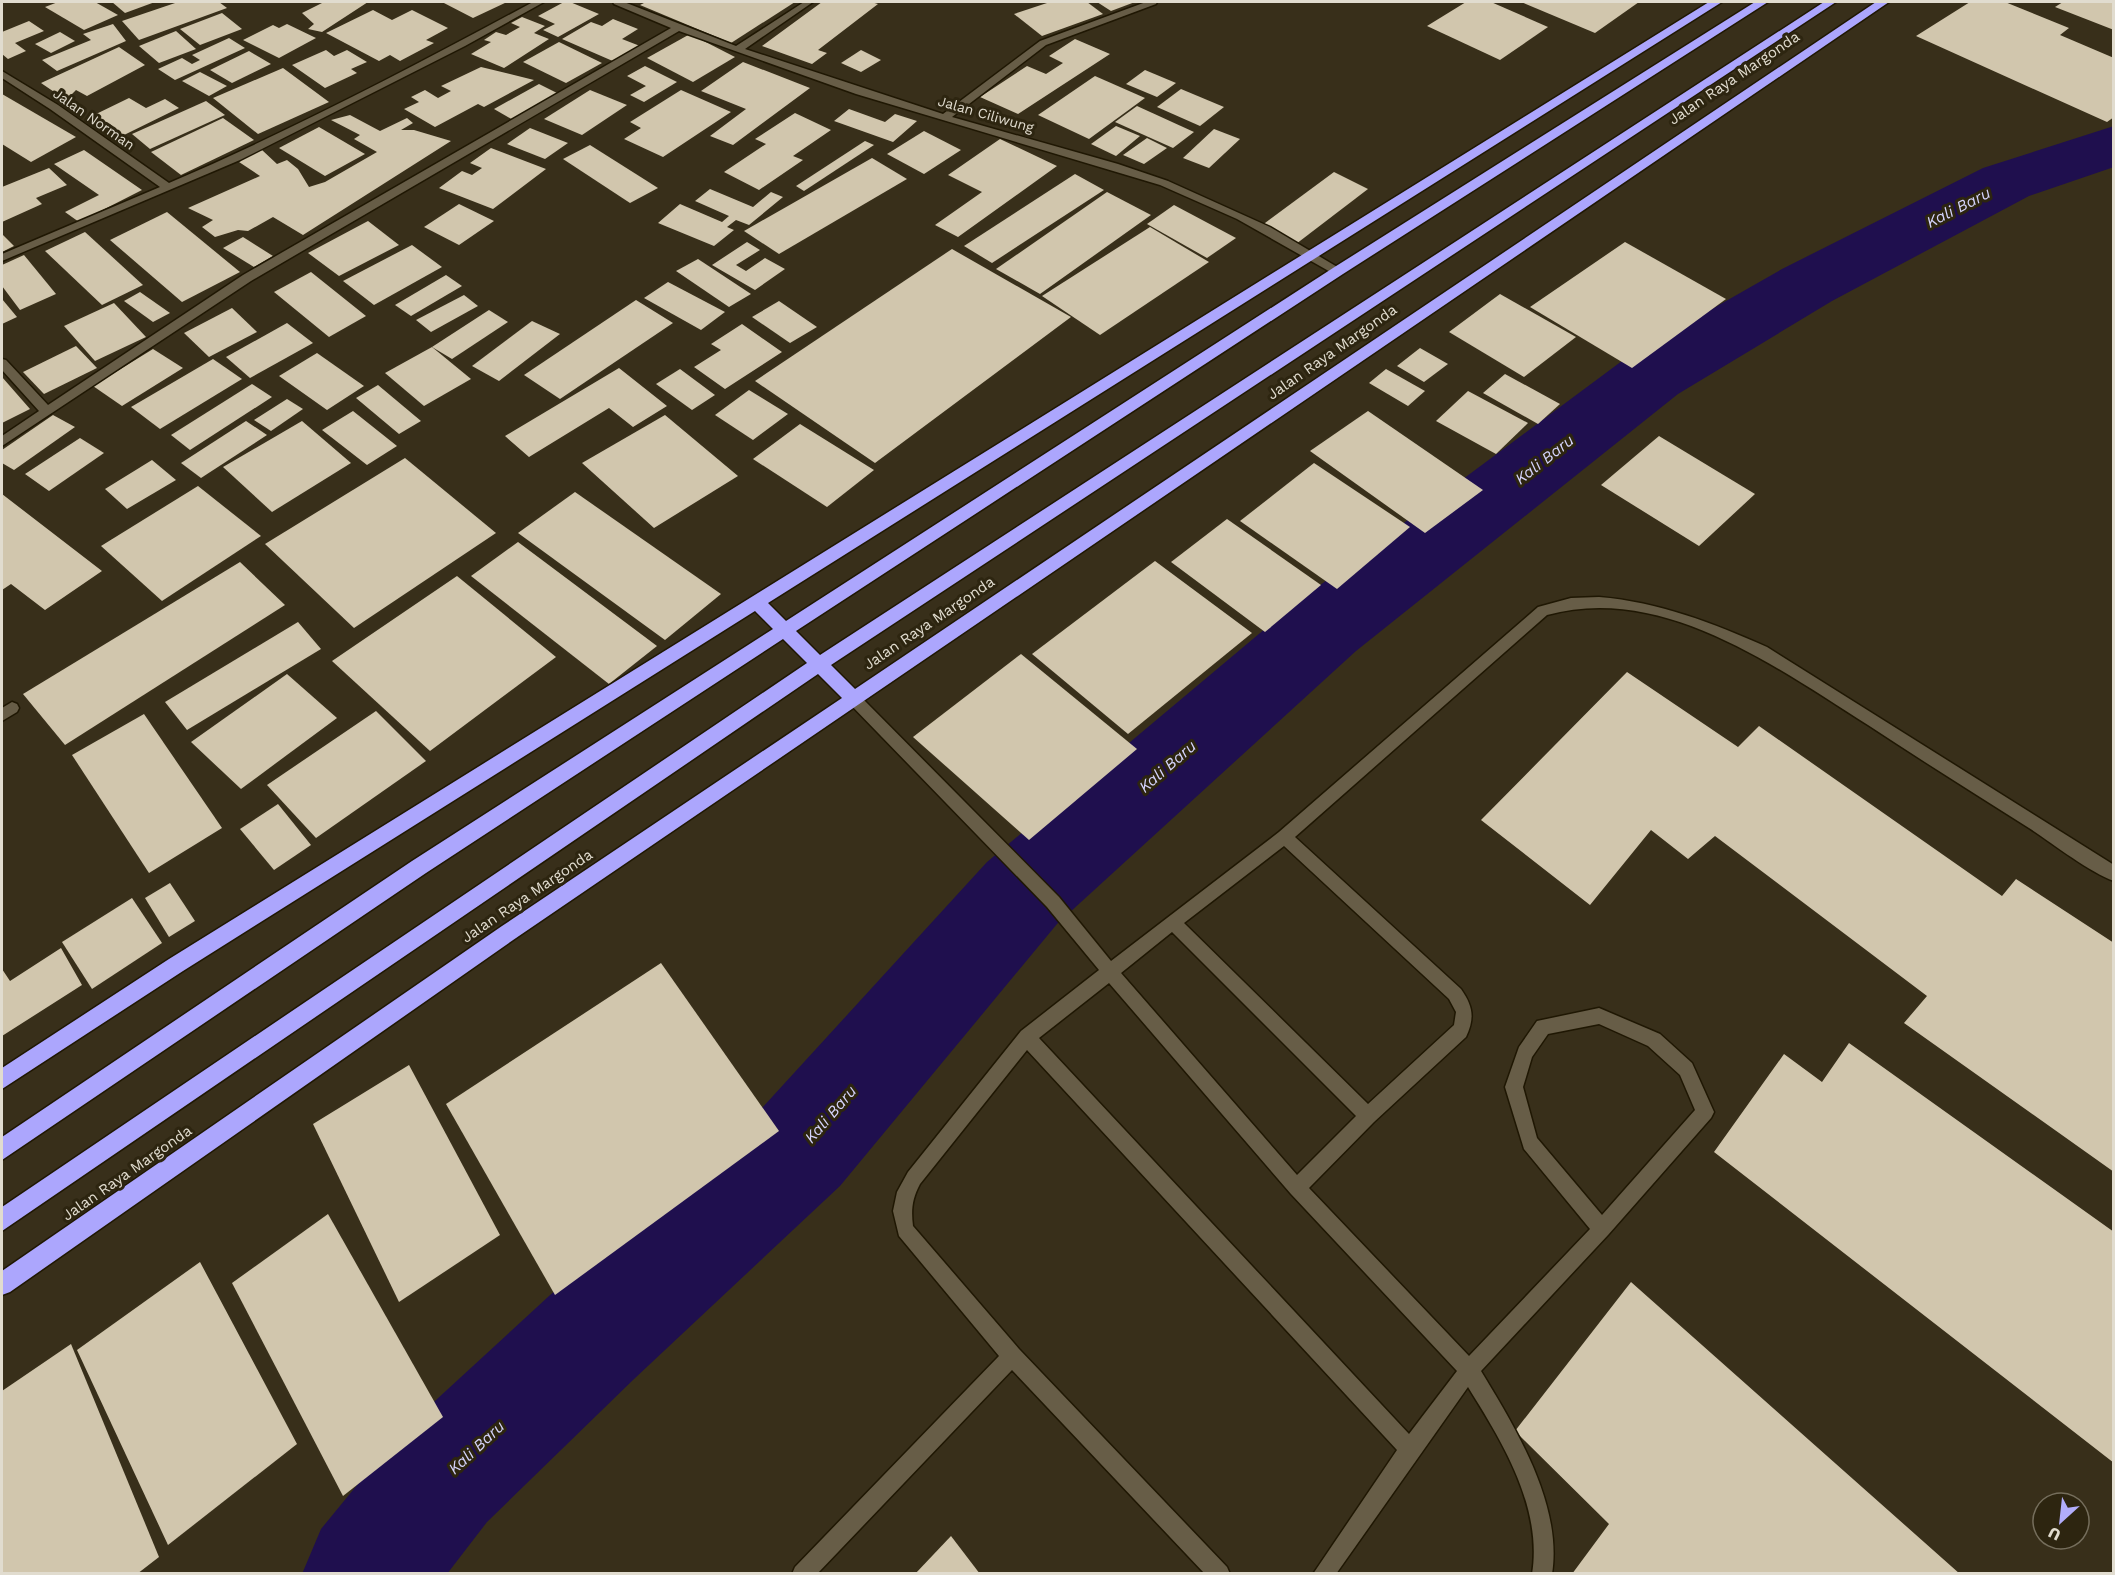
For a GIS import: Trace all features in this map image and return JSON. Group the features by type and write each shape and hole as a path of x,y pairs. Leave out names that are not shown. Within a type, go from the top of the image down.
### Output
{"highway":[{"path":"2,1078 176,965 1219,310 1312,255 1716,2"},
{"path":"2,1149 419,867 1338,271 1762,2"},
{"name":"Jalan Raya Margonda","path":"2,1220 818,665 1831,2"},
{"name":"Jalan Raya Margonda","path":"2,1284 509,932 1883,2"},
{"path":"756,602 853,698"}],"street":[{"path":"2,258 169,189 237,158 462,44 538,2"},
{"name":"Jalan Ciliwung","path":"617,2 677,28 806,75 944,118 1140,174 1193,195 1312,255 1338,271"},
{"path":"737,50 809,2"},
{"path":"944,118 1043,44 1153,2"},
{"path":"2,442 247,278 677,28"},
{"name":"Jalan Norman","path":"2,74 54,107 169,189"},
{"path":"2,363 47,412"},
{"path":"1220,1574 1012,1356 905,1230 902,1211 906,1192 927,1159 1027,1037 1284,837 1543,611 1574,603 1614,603 1666,613 1715,630 1762,651 2114,874"},
{"path":"853,698 1053,902 1109,971 1297,1188 1469,1370 1521,1455 1537,1502 1545,1561 1542,1574"},
{"path":"1284,837 1455,994 1463,1005 1465,1014 1460,1031 1368,1116 1297,1188"},
{"path":"1173,922 1368,1116"},
{"path":"1323,1574 1410,1449 1469,1370 1602,1229 1705,1112 1686,1069 1654,1040 1599,1016 1543,1027 1525,1053 1514,1087 1530,1143 1602,1229"},
{"path":"1027,1037 1410,1449"},
{"path":"802,1574 1012,1356"}],"building":[{"path":"58,2 95,2 118,15 84,30 45,7"},
{"path":"112,2 155,2 125,13"},
{"path":"178,2 219,2 227,8 139,40 122,21"},
{"path":"324,2 368,2 322,32 308,29 314,24 302,13"},
{"path":"442,2 507,2 473,18"},
{"path":"564,2 570,2 599,14 558,37 543,30 555,24 538,16"},
{"path":"646,2 795,2 731,43 640,5"},
{"path":"822,2 878,4 818,50 827,53 812,64 762,46"},
{"path":"1050,2 1087,2 1103,14 1042,36 1014,14"},
{"path":"1097,2 1135,2 1111,11"},
{"path":"1466,2 1491,2 1548,27 1500,60 1427,26"},
{"path":"1521,2 1639,2 1595,33"},
{"path":"1970,2 2005,2 2069,28 2060,35 2114,58 2114,117 2107,122 1916,36"},
{"path":"2063,2 2114,2 2114,30 2055,7"},
{"path":"373,10 392,20 412,10 448,28 426,40 434,43 400,61 390,55 379,61 326,33"},
{"path":"222,13 242,29 200,45 180,29"},
{"path":"522,17 545,26 534,33 549,39 504,68 471,54 491,42 484,40 496,32 506,35 520,27 511,23"},
{"path":"613,19 638,29 622,39 640,46 615,62 562,39 591,22 602,26"},
{"path":"29,21 44,31 15,43 26,51 8,59 2,54 2,32"},
{"path":"113,24 126,41 57,71 42,60 91,40 83,34"},
{"path":"287,24 316,38 279,58 243,40 273,25 279,28"},
{"path":"176,31 196,49 159,63 139,46"},
{"path":"60,32 75,41 51,53 35,44"},
{"path":"690,34 735,57 693,82 647,58"},
{"path":"229,38 245,48 175,80 158,69 182,58 192,64 200,60 192,55"},
{"path":"1075,39 1110,54 1018,114 980,97 1027,66 1046,74 1063,63 1049,56"},
{"path":"559,42 602,63 566,83 523,62"},
{"path":"119,47 145,65 87,96 76,90 66,100 41,83"},
{"path":"326,50 334,56 347,50 367,62 351,69 357,73 325,88 292,65"},
{"path":"861,50 881,60 861,72 841,63"},
{"path":"249,51 271,64 232,83 210,70"},
{"path":"743,62 810,88 733,145 710,136 746,109 701,91"},
{"path":"645,66 677,82 644,102 630,95 646,86 627,76"},
{"path":"481,67 534,80 484,107 478,104 435,127 404,109 419,102 411,97 425,90 438,98 451,91 441,86"},
{"path":"283,68 329,102 258,134 213,98"},
{"path":"1145,70 1176,83 1157,97 1126,84"},
{"path":"200,72 227,86 209,96 182,81"},
{"path":"1095,76 1145,98 1089,139 1038,115"},
{"path":"539,84 559,94 513,120 494,109"},
{"path":"1181,89 1224,107 1200,126 1157,107"},
{"path":"590,90 627,105 582,135 544,119"},
{"path":"681,90 731,112 663,157 624,139 641,128 630,122"},
{"path":"2,94 76,137 31,162 2,144"},
{"path":"129,98 146,108 165,99 179,108 122,136 92,116"},
{"path":"206,101 225,115 150,149 132,134"},
{"path":"1137,106 1194,132 1173,148 1115,122"},
{"path":"849,109 885,122 895,114 917,121 893,142 834,121"},
{"path":"795,113 831,130 793,156 803,160 759,190 724,172 766,144 755,139"},
{"path":"350,115 380,131 407,118 413,123 401,130 414,130 451,141 303,235 273,217 248,231 238,230 215,237 202,227 213,220 188,208 260,176 236,160 262,150 277,164 287,160 298,169 309,187 325,182 377,152 354,139 360,135 331,120"},
{"path":"223,118 254,140 181,175 151,152"},
{"path":"1116,126 1140,136 1116,156 1091,144"},
{"path":"319,127 365,154 325,176 279,148"},
{"path":"530,128 568,143 545,159 507,144"},
{"path":"1214,129 1240,139 1209,168 1183,158"},
{"path":"924,131 961,150 924,174 887,154"},
{"path":"1147,138 1167,148 1144,164 1123,155"},
{"path":"1000,139 1057,166 958,237 935,225 982,192 948,175"},
{"path":"865,141 874,145 804,191 796,186"},
{"path":"590,145 658,188 630,203 563,159"},
{"path":"491,148 546,169 493,209 439,188 462,171 472,175 482,168 470,163"},
{"path":"84,150 142,190 79,222 65,212 99,195 54,164"},
{"path":"872,158 907,179 779,254 744,231"},
{"path":"49,168 67,185 36,198 42,204 2,222 2,187"},
{"path":"1334,172 1368,189 1296,244 1261,226"},
{"path":"1075,174 1104,190 992,263 964,246"},
{"path":"710,189 753,207 771,192 783,197 749,225 736,220 727,227 734,230 714,246 658,223 680,204 722,222 729,216 695,201"},
{"path":"1107,192 1151,215 1040,294 996,269"},
{"path":"459,204 494,221 459,245 424,227"},
{"path":"1174,205 1236,238 1207,258 1147,224"},
{"path":"167,212 240,272 182,302 110,240"},
{"path":"368,221 399,245 339,276 308,253"},
{"path":"1150,227 1209,262 1100,335 1042,296"},
{"path":"85,232 143,285 102,305 45,251"},
{"path":"2,234 14,246 2,252"},
{"path":"243,237 273,256 254,267 223,248"},
{"path":"747,242 760,250 736,265 746,271 765,258 785,269 755,290 712,265"},
{"path":"1625,242 1726,299 1632,368 1530,307"},
{"path":"412,245 442,267 374,305 343,281"},
{"path":"952,249 1071,317 875,463 755,381"},
{"path":"24,255 56,294 20,310 2,286 2,265"},
{"path":"698,259 751,294 729,307 676,271"},
{"path":"311,272 366,316 329,337 274,292"},
{"path":"446,275 462,286 411,316 395,305"},
{"path":"668,282 725,312 701,330 644,298"},
{"path":"140,292 170,313 153,322 124,301"},
{"path":"1500,294 1576,337 1524,377 1449,332"},
{"path":"464,295 478,306 431,332 416,320"},
{"path":"2,299 17,317 2,324"},
{"path":"636,300 673,323 560,399 524,375"},
{"path":"779,301 817,327 790,343 752,317"},
{"path":"114,303 146,337 95,361 64,326"},
{"path":"232,308 257,332 209,357 184,333"},
{"path":"489,310 508,322 452,359 432,347"},
{"path":"532,321 560,334 499,381 472,366"},
{"path":"287,323 313,343 250,378 226,357"},
{"path":"742,324 782,352 725,389 694,367 721,350 711,344"},
{"path":"76,346 97,368 44,394 23,372"},
{"path":"432,347 471,379 424,406 385,373"},
{"path":"1420,348 1448,364 1424,382 1397,366"},
{"path":"153,349 183,368 122,406 93,386"},
{"path":"317,353 364,386 327,410 279,376"},
{"path":"213,359 242,379 160,429 131,407"},
{"path":"619,368 667,406 633,427 609,408 529,457 505,436"},
{"path":"680,369 715,395 692,410 656,384"},
{"path":"1386,369 1425,391 1408,406 1369,383"},
{"path":"1505,374 1560,404 1538,424 1483,393"},
{"path":"2,377 30,409 2,423"},
{"path":"252,384 272,397 190,450 171,435"},
{"path":"378,385 421,421 399,434 356,398"},
{"path":"749,390 788,414 753,440 715,415"},
{"path":"1468,391 1528,423 1496,454 1436,421"},
{"path":"287,399 303,409 271,431 254,420"},
{"path":"353,411 397,446 367,465 322,430"},
{"path":"1368,411 1483,490 1425,533 1310,451"},
{"path":"53,415 75,427 14,470 2,463 2,450"},
{"path":"665,415 738,476 654,528 582,463"},
{"path":"246,421 267,435 201,478 181,463"},
{"path":"302,421 351,463 272,512 223,467"},
{"path":"800,424 874,470 827,507 753,459"},
{"path":"1659,436 1755,494 1699,546 1601,485"},
{"path":"80,438 104,453 49,491 25,474"},
{"path":"405,458 496,533 354,628 265,544"},
{"path":"152,460 176,480 127,509 105,489"},
{"path":"1314,463 1410,527 1337,589 1240,521"},
{"path":"198,486 261,536 162,601 101,546"},
{"path":"575,492 721,594 665,640 518,533"},
{"path":"2,494 102,571 45,610 11,584 2,590"},
{"path":"1227,519 1321,585 1265,632 1171,562"},
{"path":"518,542 657,646 609,684 471,576"},
{"path":"1155,561 1252,633 1128,734 1032,654"},
{"path":"240,562 285,605 65,745 23,694"},
{"path":"457,576 556,657 430,751 332,661"},
{"path":"298,622 321,649 187,730 165,702"},
{"path":"1021,654 1137,749 1029,840 913,737"},
{"path":"1627,672 1738,747 1759,726 2002,896 2016,879 2114,943 2114,1172 1904,1023 1927,996 1715,836 1688,859 1651,830 1590,905 1481,820"},
{"path":"287,674 337,718 241,789 191,742"},
{"path":"376,711 426,761 316,838 267,785"},
{"path":"144,714 222,828 149,873 72,755"},
{"path":"278,804 311,845 274,870 240,829"},
{"path":"170,883 195,921 169,937 145,898"},
{"path":"132,898 162,943 92,989 62,942"},
{"path":"61,948 82,985 2,1036 2,969 10,981"},
{"path":"661,963 779,1131 555,1295 446,1104"},
{"path":"1849,1043 2114,1232 2114,1463 1714,1152 1784,1054 1822,1082"},
{"path":"409,1065 500,1235 399,1302 313,1124"},
{"path":"328,1214 443,1417 343,1496 232,1283"},
{"path":"200,1262 297,1444 168,1545 77,1350"},
{"path":"1631,1282 1960,1574 1572,1574 1609,1524 1515,1431"},
{"path":"71,1344 159,1557 137,1574 2,1574 2,1391"},
{"path":"951,1536 980,1574 915,1574"}],"waterway":[{"name":"Kali Baru","path":"366,1574 443,1478 591,1338 801,1147 1022,893 1326,627 1652,376 1807,285 2006,182 2114,145"}]}
